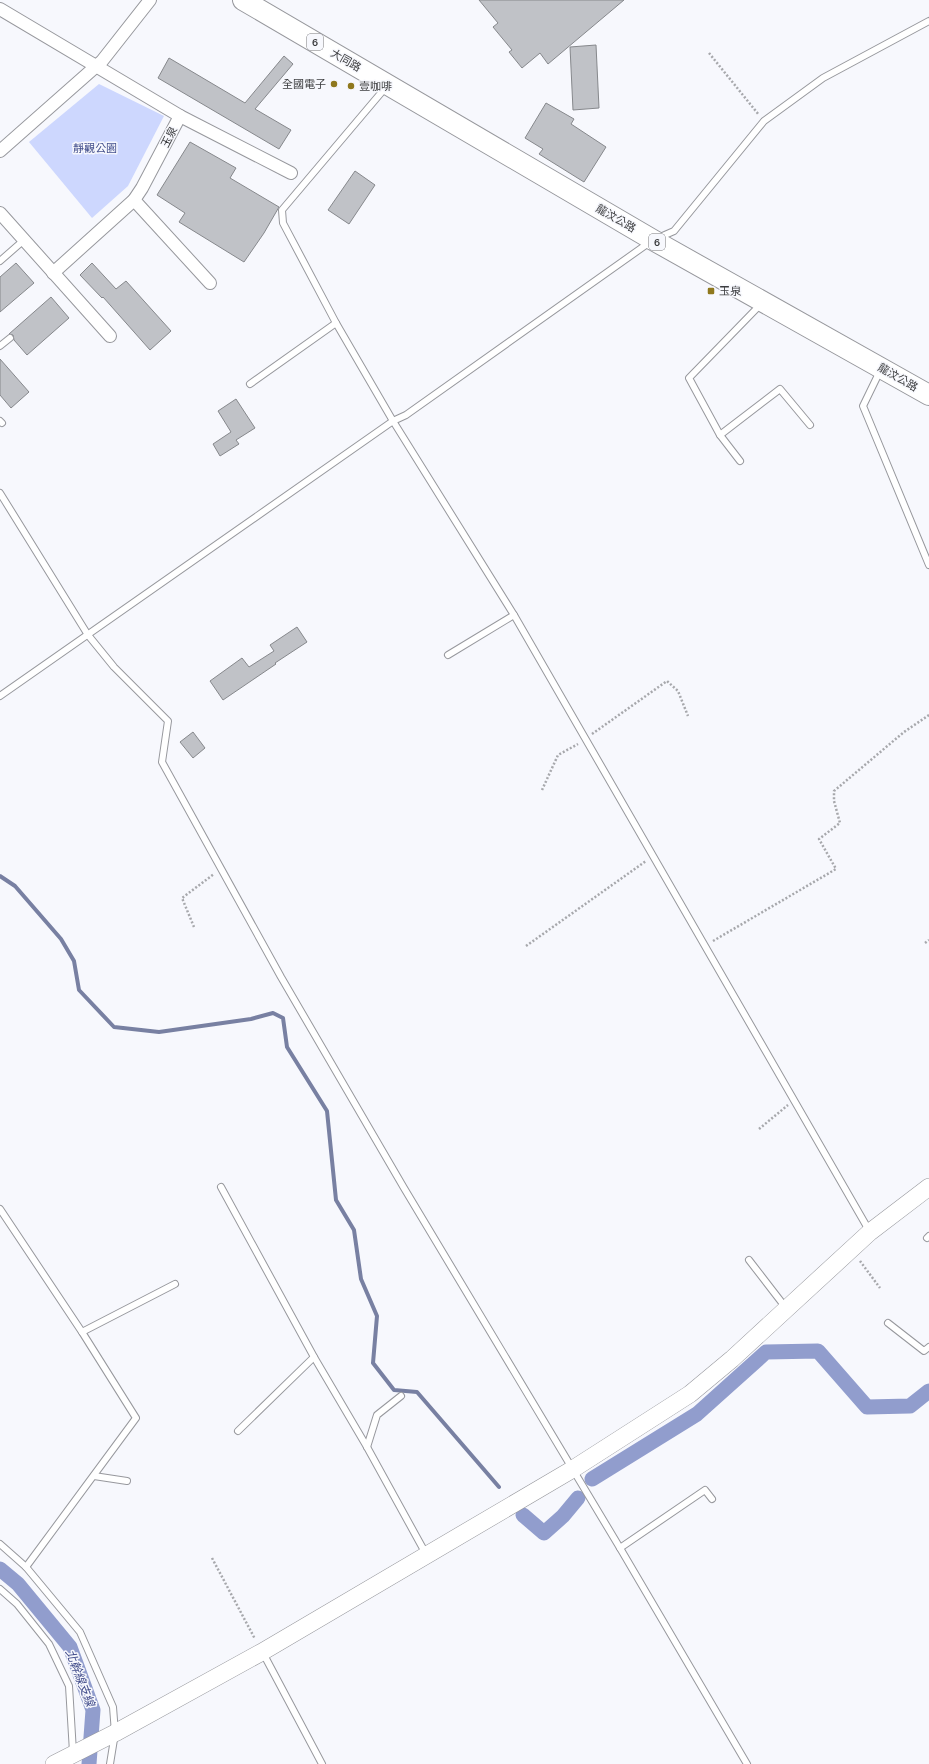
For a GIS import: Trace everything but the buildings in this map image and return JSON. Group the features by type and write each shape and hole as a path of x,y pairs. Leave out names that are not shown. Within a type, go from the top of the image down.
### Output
{"main road":[{"name":"大同路","path":"242,0 388,84"},
{"name":"龍汶公路","path":"388,84 653,240 929,395"},
{"path":"54,1764 73,1759 116,1733 262,1652 573,1469 690,1394 732,1359 851,1248 929,1188"}],"street":[{"path":"0,151 102,61 150,0"},
{"name":"玉泉","path":"0,9 180,116 142,188 134,200 53,272"},
{"path":"180,116 290,173"},
{"path":"134,200 210,283"},
{"path":"0,213 110,336"}],"lane":[{"path":"0,696 393,421 406,415 638,248 674,230 764,121 823,78 929,22"},
{"path":"388,84 282,210 283,223 336,323 393,421 514,616 870,1232"},
{"path":"0,261 24,240"},
{"path":"740,461 720,435 689,378 764,301"},
{"path":"250,384 336,323"},
{"path":"0,346 10,338"},
{"path":"882,368 864,406 929,565"},
{"path":"720,435 780,389 810,425"},
{"path":"0,493 88,634 114,667 168,721 162,762 281,976 404,1188 573,1469 747,1764"},
{"path":"448,655 514,616"},
{"path":"220,1187 314,1357 367,1447 427,1555"},
{"path":"0,1209 82,1332 136,1418 26,1567"},
{"path":"749,1260 787,1308"},
{"path":"82,1332 175,1284"},
{"path":"888,1323 924,1351 929,1347"},
{"path":"238,1430 314,1357"},
{"path":"367,1447 377,1415 400,1396"},
{"path":"94,1476 127,1481"},
{"path":"620,1548 705,1490 712,1499"},
{"path":"0,1544 26,1567 80,1632 114,1707 116,1733 110,1764"},
{"path":"0,1590 17,1604 49,1644 69,1686 73,1759"},
{"path":"262,1652 322,1764"}],"path":[{"path":"709,53 764,121"},
{"path":"542,790 558,755 585,739 667,681 678,691 688,716"},
{"path":"705,946 836,869 819,840 840,822 834,801 834,791 904,732 929,715"},
{"path":"526,946 652,856"},
{"path":"194,927 182,898 221,868"},
{"path":"925,942 929,940"},
{"path":"759,1129 794,1100"},
{"path":"851,1248 880,1288"},
{"path":"212,1558 262,1652"}],"green space":[{"name":"靜觀公園","path":"99,84 164,116 128,186 92,218 29,142"}],"waterway":[{"path":"0,876 15,886 61,939 74,961 79,990 114,1027 159,1032 251,1019 273,1013 283,1018 287,1047 327,1111 336,1200 354,1230 361,1279 377,1316 373,1363 394,1390 417,1392 499,1487"},
{"path":"592,1479 697,1414 766,1352 818,1351 867,1407 910,1406 929,1391"},
{"path":"523,1515 544,1533 563,1516 578,1498"},
{"name":"北幹線支線","path":"0,1569 18,1584 70,1647 93,1710 89,1764"}],"place":[{"name":"全國電子","path":"334,84"},
{"name":"壹咖啡","path":"351,86"},
{"name":"玉泉","path":"711,291"}]}
